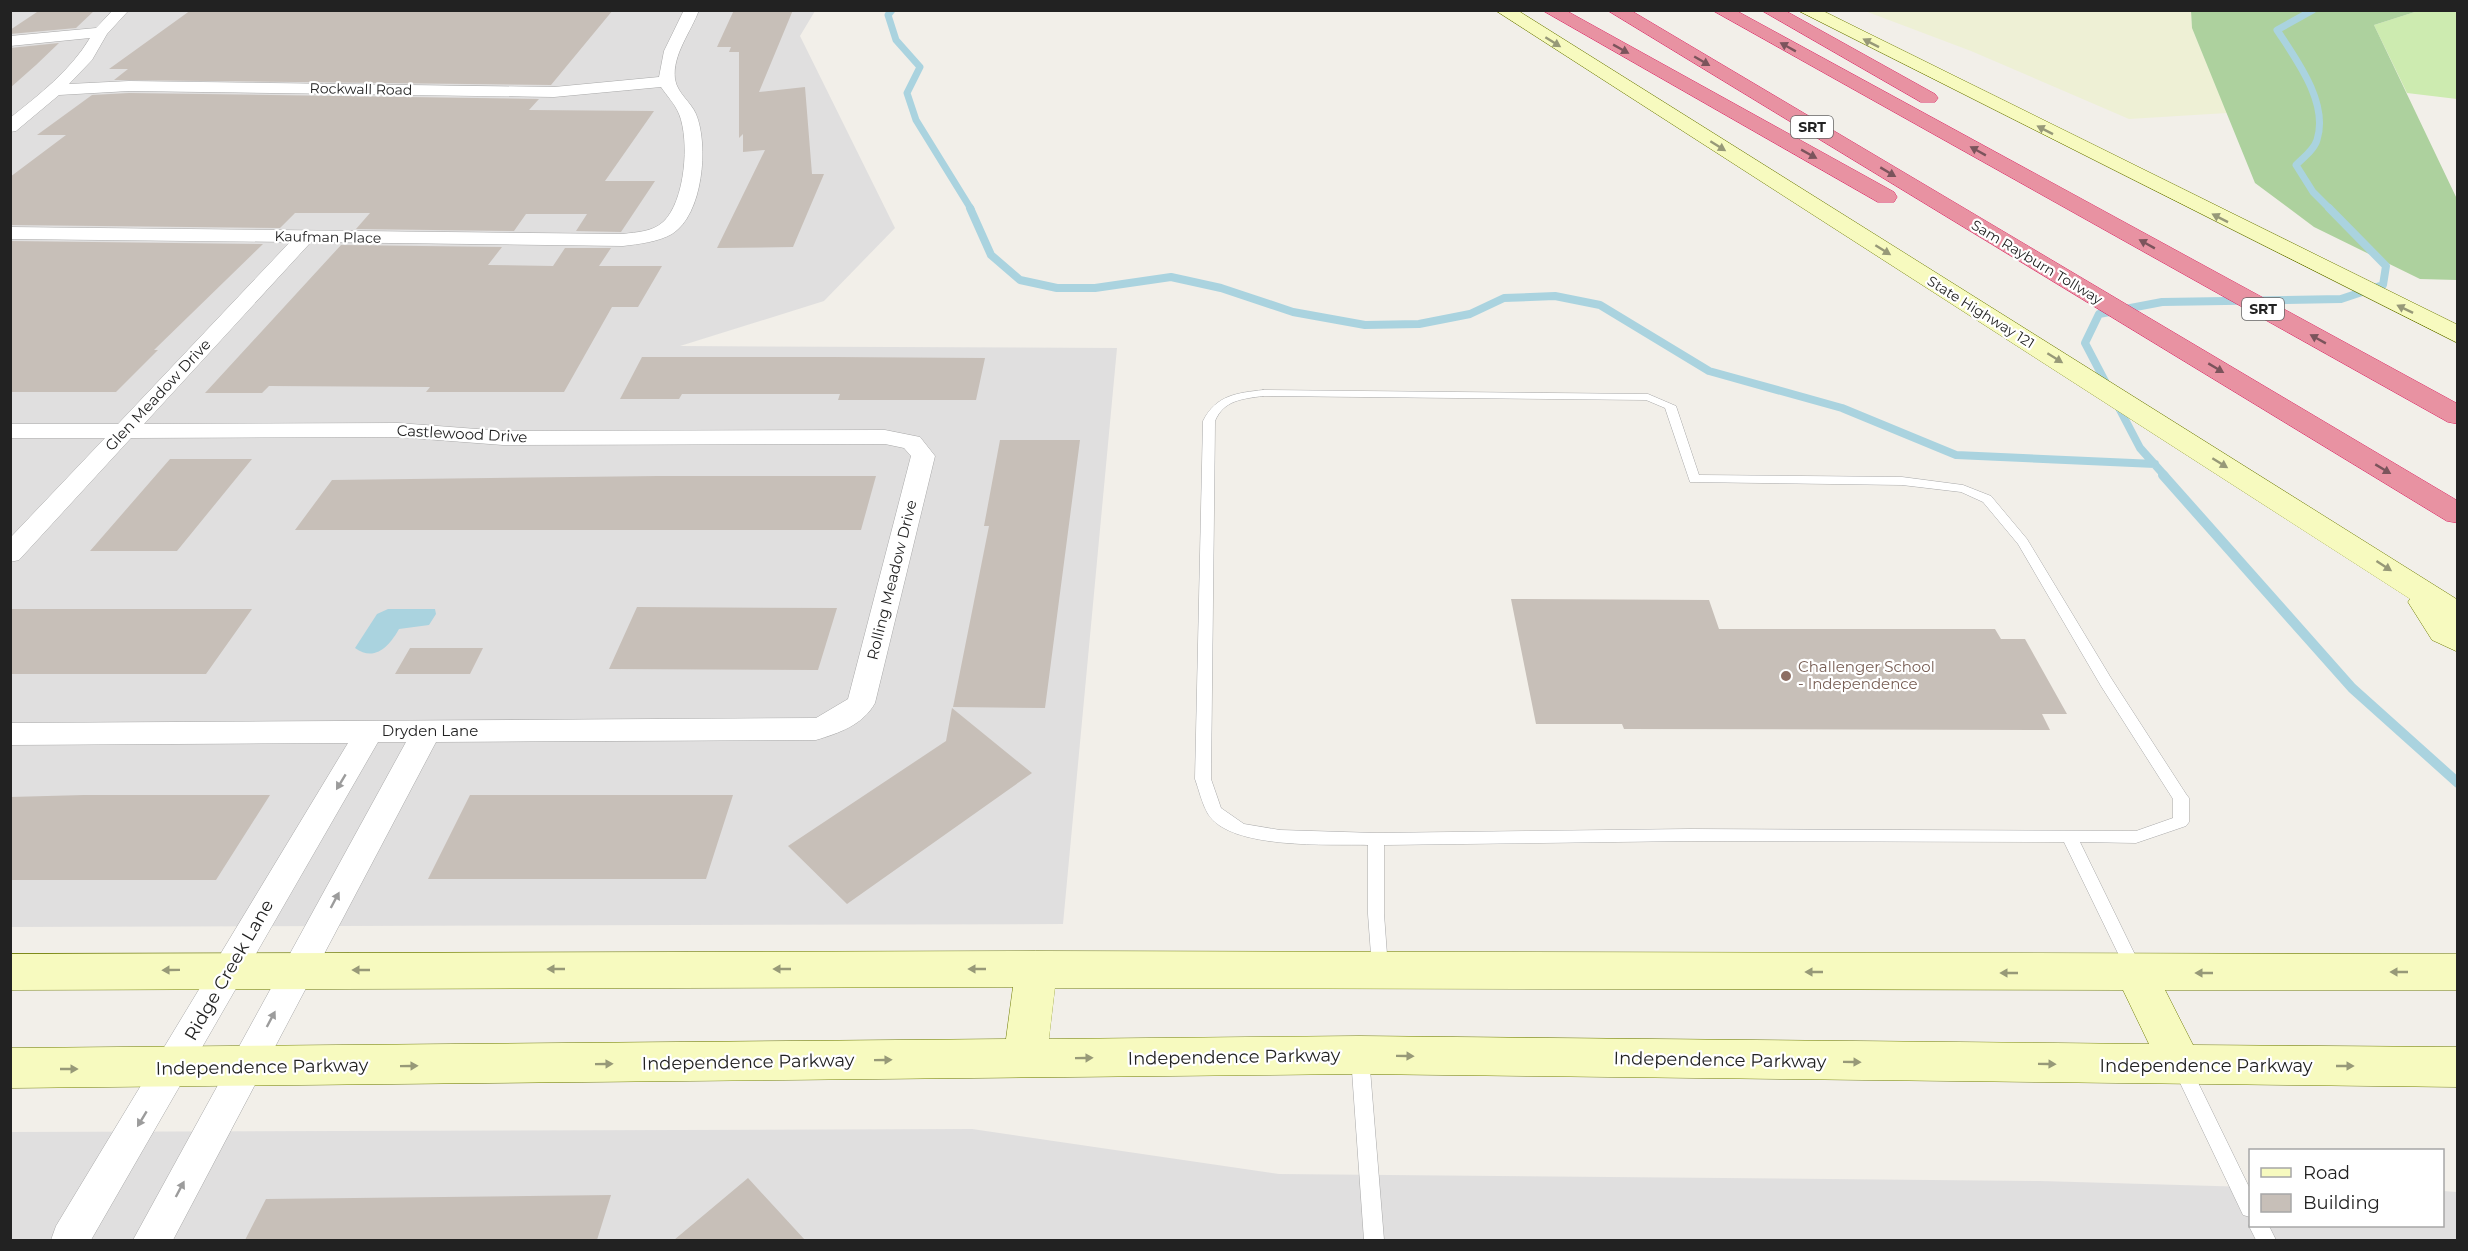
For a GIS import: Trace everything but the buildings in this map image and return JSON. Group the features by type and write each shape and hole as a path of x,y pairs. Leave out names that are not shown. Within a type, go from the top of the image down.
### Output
{"highway":[{"path":"1551,10 2090,309 2166,338"},
{"name":"Sam Rayburn Tollway","path":"1616,10 2457,514"},
{"name":"SRT","path":"1721,10 2457,416"},
{"path":"1770,10 1946,108"},
{"path":"2133,211 2333,325 2424,398"}],"main road":[{"name":"State Highway 121","path":"1504,10 2354,547 2457,615"},
{"path":"1806,10 2457,335"},
{"path":"2413,585 2457,596"},
{"path":"2413,585 2444,632 2457,641"},
{"path":"1025,1059 1036,969"},
{"path":"10,972 1036,969 2136,974 2457,972"},
{"path":"2136,974 2181,1066"},
{"name":"Independence Parkway","path":"10,1068 172,1069 1359,1055 2181,1066 2457,1067"}],"street":[{"path":"10,127 55,90 86,57 101,32 122,10"},
{"path":"667,81 669,54 692,10"},
{"path":"10,41 101,32"},
{"name":"Rockwall Road","path":"55,90 129,86 554,92 606,89 667,81"},
{"name":"Kaufman Place","path":"10,233 646,238 669,227 681,212 693,166 689,115 667,81"},
{"name":"Glen Meadow Drive","path":"10,554 306,236"},
{"name":"Castlewood Drive","path":"10,431 398,430 503,438 885,437 912,442"},
{"name":"Rolling Meadow Drive","path":"848,717 861,703 923,456 912,442"},
{"name":"Dryden Lane","path":"10,734 816,729 833,725 848,717"},
{"name":"Ridge Creek Lane","path":"70,1240 370,731"},
{"path":"152,1240 427,731"}],"lane":[{"path":"1263,393 1648,397 1670,406 1694,479 1902,481 1963,489 1987,499 2023,542 2106,682 2181,798 2181,822 2136,837 1678,835 1376,839 1280,836 1240,830 1215,812 1203,779 1209,421 1214,408 1230,397 1263,393"},
{"path":"2069,836 2136,974"},
{"path":"1376,839 1376,914 1380,970"},
{"path":"1359,1055 1374,1240"},
{"path":"2181,1066 2249,1206"}],"shaded area":[{"path":"10,11 815,11 800,36 895,228 824,301 680,346 1117,348 1063,924 11,927"},
{"path":"972,1129 1279,1174 2040,1181 2249,1187 2249,1227 2444,1227 2444,1191 2457,1192 2458,1240 11,1240 10,1132"}],"green space":[{"path":"1865,11 2191,11 2192,28 2227,113 2129,119 1971,51"},
{"path":"2191,11 2418,11 2374,25 2457,199 2457,280 2420,279 2314,227 2255,183 2192,28"},
{"path":"2418,11 2457,11 2457,99 2407,93 2374,25"}],"water":[{"path":"388,609 435,609 436,614 429,625 399,629 386,646 375,653 369,654 355,648 377,614"}],"waterway":[{"path":"892,10 888,15 896,40 920,67 907,93 916,120 971,209"},
{"path":"2313,10 2277,30 2309,82 2318,111 2320,126 2316,144 2296,165 2313,192 2329,208"},
{"path":"970,208 991,255 1020,280 1057,288 1095,288 1171,277 1221,288 1293,312 1365,325 1419,324 1470,314 1504,298 1555,296 1600,305 1709,371 1842,408 1956,455 2154,464"},
{"path":"2154,464 2140,448 2085,343 2099,314 2162,302 2341,299 2383,285 2386,266 2329,208"},
{"path":"2154,464 2165,476"},
{"path":"2163,475 2352,688 2458,783"}],"place":[{"name":"Challenger School - Independence","path":"1786,676"}]}
